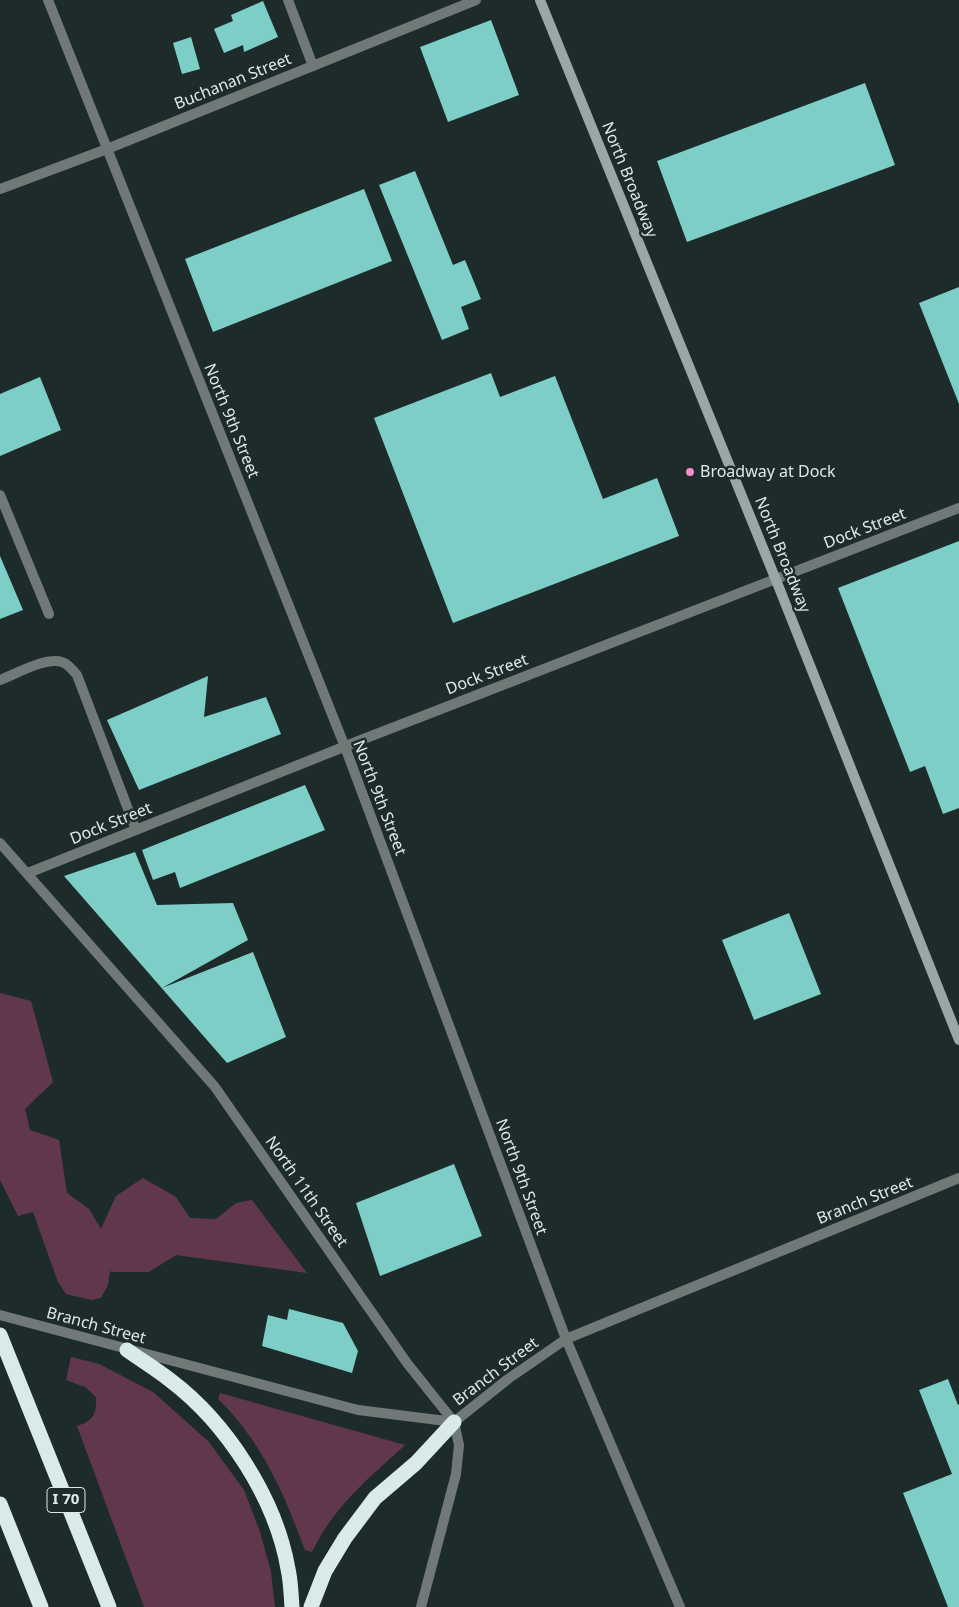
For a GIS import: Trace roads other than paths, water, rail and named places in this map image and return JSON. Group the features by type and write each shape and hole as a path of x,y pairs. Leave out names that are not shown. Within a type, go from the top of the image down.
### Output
{"highway":[{"name":"I 70","path":"0,1335 108,1607"},
{"path":"127,1350 172,1381 214,1420 258,1483 275,1522 286,1559 292,1607"},
{"path":"311,1607 325,1571 345,1538 375,1498 416,1463 454,1422"},
{"path":"0,1504 41,1607"}],"main road":[{"name":"North Broadway","path":"540,0 776,580 959,1040"}],"street":[{"name":"North 9th Street","path":"48,0 345,747 566,1339 680,1607"},
{"path":"288,0 312,66"},
{"name":"Buchanan Street","path":"0,189 107,149 476,0"},
{"path":"0,495 50,614"},
{"name":"Dock Street","path":"28,873 345,747 959,508"},
{"path":"0,680 48,661 62,662 68,665 77,675 136,830"},
{"name":"North 11th Street","path":"0,843 215,1087 406,1364 454,1422 459,1446 456,1474 421,1607"},
{"name":"Branch Street","path":"0,1316 358,1410 454,1422 508,1380 566,1339 959,1178"}],"place":[{"name":"Broadway at Dock","path":"690,472"}]}
